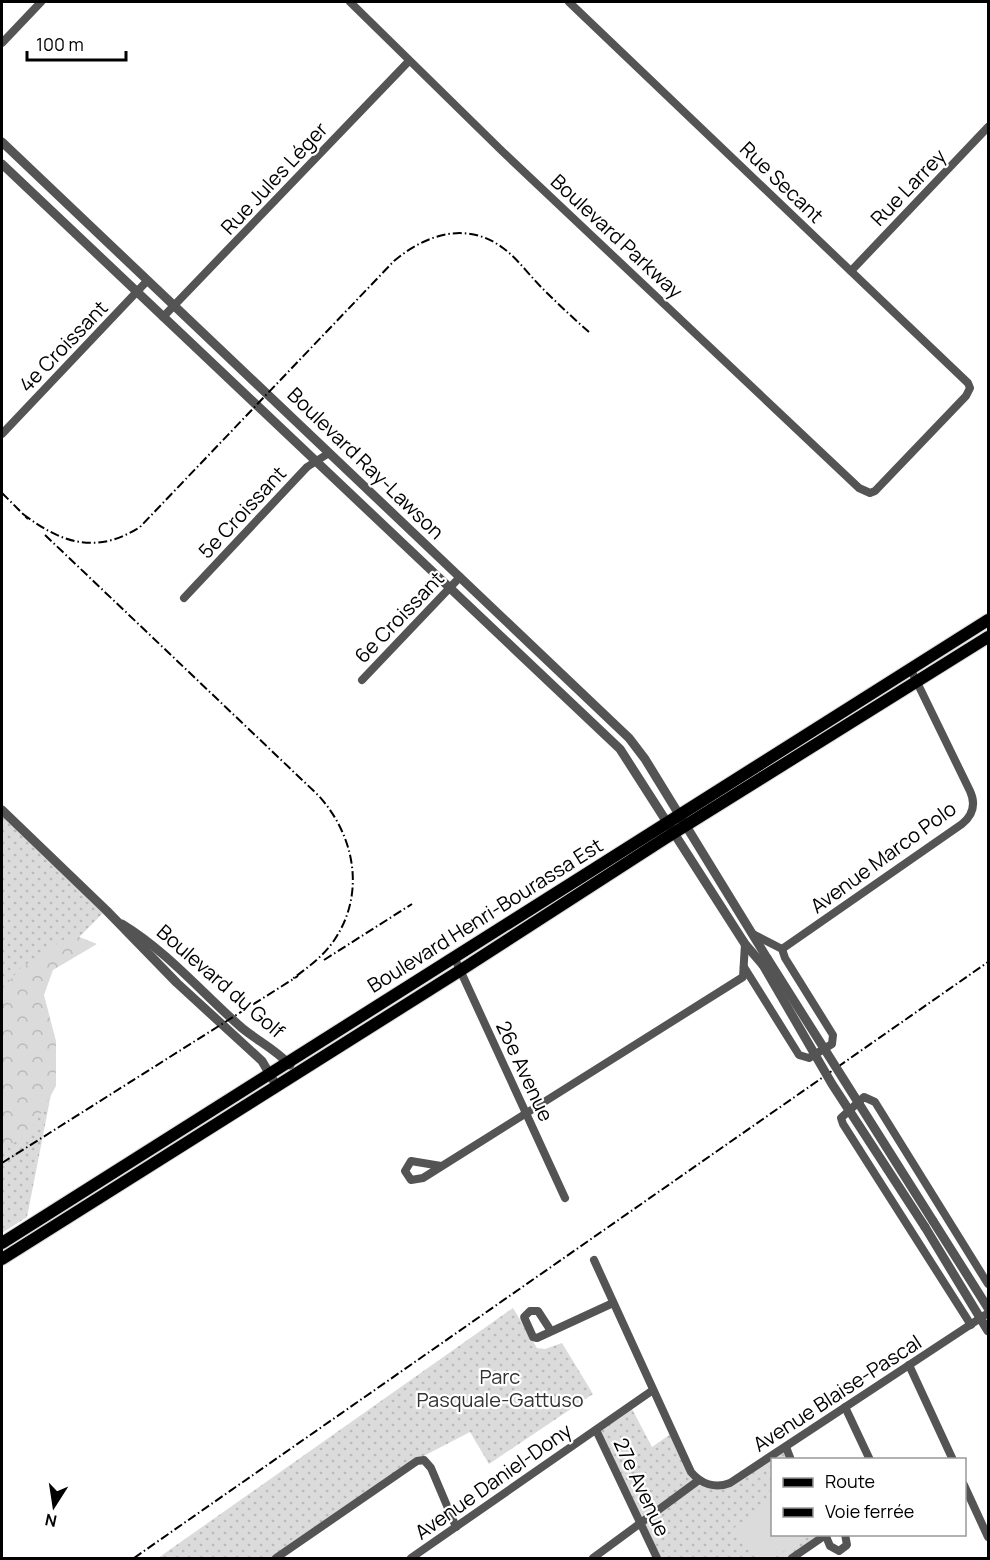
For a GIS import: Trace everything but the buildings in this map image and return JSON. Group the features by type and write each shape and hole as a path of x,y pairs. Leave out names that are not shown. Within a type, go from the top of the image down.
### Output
{"main road":[{"name":"Boulevard Henri-Bourassa Est","path":"2,1243 454,959 683,822 913,676 988,620"},
{"name":"Boulevard Henri-Bourassa Est","path":"913,676 988,638"},
{"name":"Boulevard Henri-Bourassa Est","path":"2,1259 461,970 670,828"}],"street":[{"path":"2,43 41,2"},
{"name":"Boulevard Parkway","path":"351,2 409,61 864,492 870,493 880,487 966,396 970,388"},
{"name":"Rue Secant","path":"569,2 965,380 970,388"},
{"name":"Rue Jules Léger","path":"163,317 409,61"},
{"name":"Rue Larrey","path":"851,271 985,136 988,127"},
{"name":"Boulevard Ray-Lawson","path":"2,142 629,738 752,934 765,961"},
{"name":"Boulevard Ray-Lawson","path":"2,164 620,749 745,944 765,961"},
{"name":"4e Croissant","path":"2,434 147,281"},
{"name":"5e Croissant","path":"184,598 307,467 329,453"},
{"name":"6e Croissant","path":"362,680 460,577"},
{"path":"469,608 479,596"},
{"name":"Avenue Marco Polo","path":"782,949 962,824 972,813 974,806 970,791 913,676"},
{"name":"Boulevard du Golf","path":"2,810 117,921 134,941 262,1061 276,1085"},
{"name":"Boulevard du Golf","path":"117,921 139,934 184,972 242,1027 288,1063 297,1074"},
{"path":"744,967 799,1055 809,1058 832,1044 833,1035 782,949 752,934"},
{"path":"441,1166 743,977 745,944"},
{"name":"26e Avenue","path":"454,959 565,1198"},
{"path":"765,961 929,1224 984,1316 988,1331"},
{"path":"970,1325 843,1124 841,1118 844,1114 864,1097 875,1102 988,1284"},
{"path":"929,1224 988,1308"},
{"path":"593,1558 641,1525 699,1480 691,1472 594,1260"},
{"path":"551,1331 613,1304"},
{"name":"Avenue Blaise-Pascal","path":"699,1480 713,1485 725,1485 984,1316"},
{"path":"909,1365 952,1458"},
{"name":"Avenue Daniel-Dony","path":"411,1558 653,1390"},
{"path":"845,1407 869,1458"},
{"name":"27e Avenue","path":"596,1430 657,1558"},
{"path":"786,1447 790,1458"},
{"path":"276,1558 417,1461 424,1460 431,1468 456,1527"},
{"path":"966,1489 988,1537"},
{"path":"792,1558 825,1536"},
{"path":"827,1536 834,1550 839,1551 848,1545 846,1536"}],"green space":[{"path":"2,810 106,910 10,1007 54,1079 27,1217 2,1233"},
{"path":"72,934 97,944 53,970 44,995 56,1041 56,1086 30,1133 2,1150 2,989 21,968"},
{"name":"Parc Pasquale-Gattuso","path":"513,1308 537,1348 545,1349 562,1343 593,1394 489,1464 470,1432 416,1460 275,1558 158,1558"},
{"path":"630,1405 652,1447 672,1433 693,1475 719,1486 786,1447 791,1458 771,1458 771,1536 822,1536 792,1558 657,1558 596,1430"},
{"path":"771,1502 771,1536 807,1536 774,1558 756,1558 734,1528"}],"railway":[{"path":"23,514 51,532 79,542 109,541 140,527 394,261 419,244 433,238 461,233 475,235 503,248 589,332"},
{"path":"2,493 28,519"},
{"path":"45,535 319,796 341,828 352,864 353,883 345,921 326,951 291,980"},
{"path":"324,960 412,904"},
{"path":"134,1558 988,962"},
{"path":"2,1163 298,976"}]}
